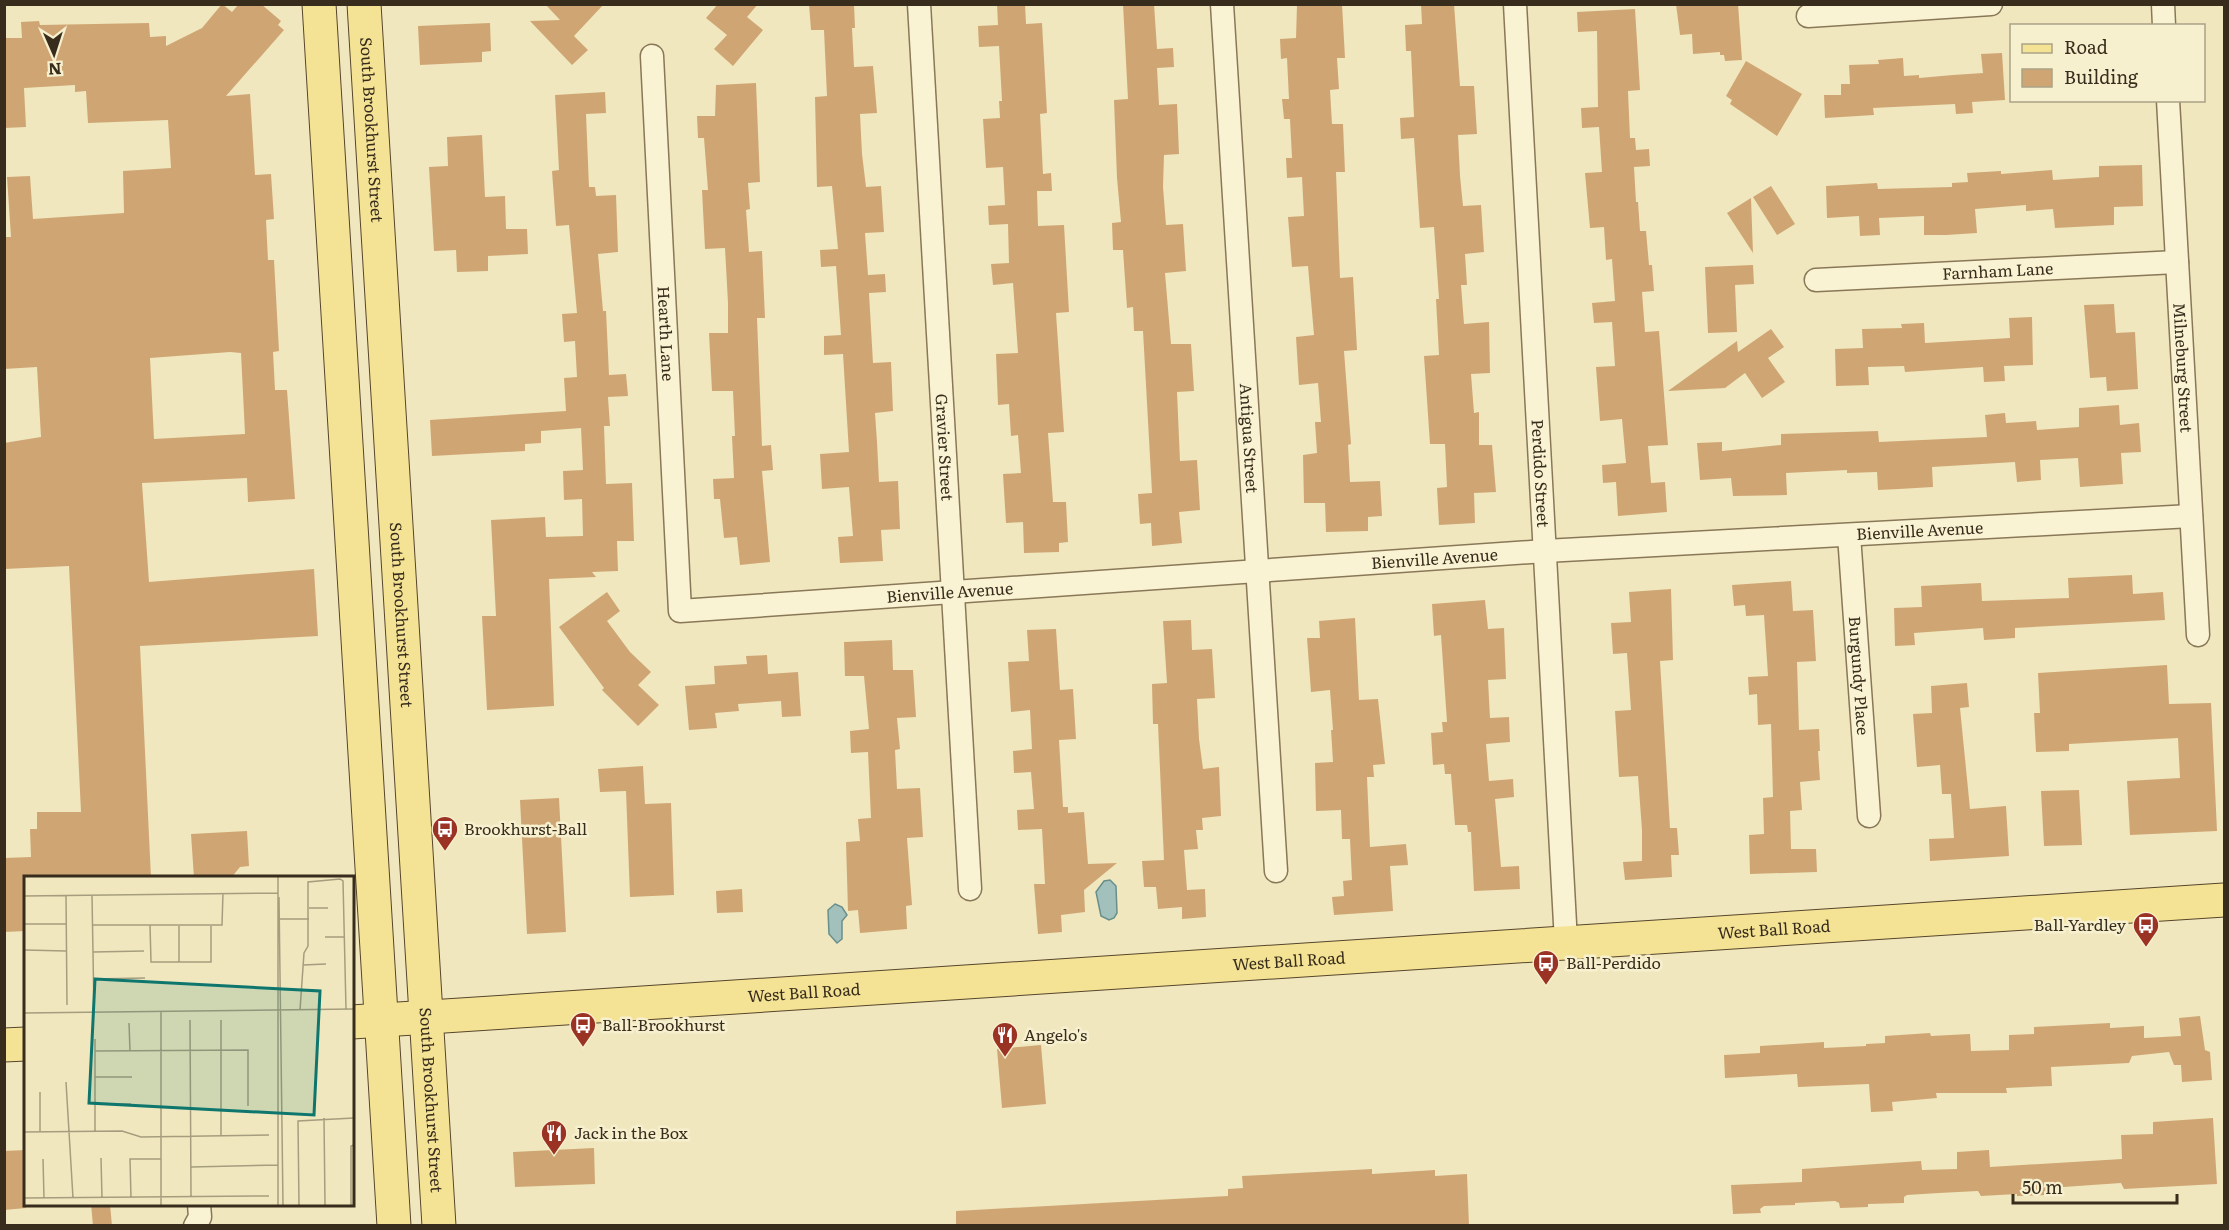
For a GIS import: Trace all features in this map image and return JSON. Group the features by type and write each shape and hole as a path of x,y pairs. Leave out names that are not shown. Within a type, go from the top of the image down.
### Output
{"main road":[{"path":"319,4 328,141 367,1021 394,1226"},
{"name":"South Brookhurst Street","path":"364,4 440,1226"},
{"path":"328,141 353,174 356,183 365,293 368,300 384,312"},
{"name":"West Ball Road","path":"367,1021 2224,900"},
{"path":"4,1045 24,1044"}],"street":[{"name":"Gravier Street","path":"919,4 970,889"},
{"name":"Antigua Street","path":"1222,4 1275,871"},
{"name":"Perdido Street","path":"1515,4 1566,942"},
{"path":"1808,16 1991,4"},
{"path":"2163,4 2164,24"},
{"name":"Hearth Lane","path":"652,56 680,611"},
{"name":"Milneburg Street","path":"2168,102 2198,635"},
{"name":"Farnham Lane","path":"1816,280 2177,261"},
{"name":"Bienville Avenue","path":"680,611 1258,573 1545,551 2191,516"},
{"name":"Burgundy Place","path":"1849,535 1869,816"},
{"path":"195,1226 200,1217 199,1206"}],"water":[{"path":"1110,880 1116,886 1117,913 1109,920 1101,916 1096,892 1104,881"},
{"path":"835,904 842,907 847,915 842,921 842,939 837,943 829,934 828,910"}],"building":[{"path":"222,4 232,12 239,4 261,4 281,21 278,25 284,30 226,96 250,94 255,175 271,174 274,219 266,220 268,260 274,260 279,351 273,352 275,390 287,390 295,499 248,502 247,478 142,483 149,582 314,569 318,636 140,646 151,876 24,876 24,931 4,932 4,858 31,857 30,829 37,829 37,812 81,812 69,566 4,569 4,443 41,437 37,367 4,369 4,237 11,237 7,177 30,176 33,219 124,213 123,171 171,168 168,120 88,123 86,91 75,92 75,85 24,88 26,127 4,128 4,38 22,38 21,22 39,21 40,25 149,23 150,37 166,36 166,46 202,28","holes":["241,353 245,434 154,439 150,358"]},
{"path":"545,4 604,4 574,36 588,50 572,65 530,21 560,20"},
{"path":"718,4 758,4 747,17 763,30 733,66 714,49 727,35 706,18"},
{"path":"809,4 854,4 855,28 852,28 854,67 873,66 877,113 860,114 862,154 866,187 881,186 884,232 865,233 868,275 885,274 886,292 869,293 873,363 891,362 893,411 875,413 879,482 898,481 900,529 881,530 883,561 840,563 838,537 853,536 849,487 822,489 820,454 849,452 843,354 824,355 824,336 841,335 836,266 821,267 820,250 838,249 832,186 817,187 815,97 827,96 824,30 811,30"},
{"path":"997,4 1025,4 1026,24 1042,23 1047,113 1040,114 1043,174 1051,173 1052,191 1037,191 1038,226 1064,225 1069,312 1056,313 1064,432 1048,433 1053,502 1066,502 1068,542 1059,543 1059,552 1024,553 1023,522 1006,523 1003,474 1021,473 1018,435 1011,436 1009,404 998,405 996,354 1018,353 1013,283 993,285 991,264 1009,263 1008,224 989,225 988,206 1005,205 1003,167 986,168 983,119 1000,118 999,101 1002,101 999,46 979,47 978,26 998,25"},
{"path":"1123,4 1154,4 1157,49 1173,48 1174,67 1157,68 1159,105 1177,104 1179,154 1164,155 1163,187 1166,225 1183,224 1186,271 1165,273 1171,344 1191,344 1194,391 1177,392 1180,461 1197,460 1200,510 1179,512 1182,543 1152,546 1151,523 1140,524 1138,494 1152,493 1143,331 1134,331 1133,307 1127,308 1123,250 1113,250 1112,223 1121,222 1114,100 1128,99"},
{"path":"1342,4 1345,58 1337,58 1339,89 1330,90 1332,124 1343,124 1345,172 1336,172 1340,278 1353,277 1357,350 1344,351 1351,444 1348,445 1350,482 1380,481 1382,516 1368,517 1368,531 1326,532 1325,503 1304,503 1303,455 1317,453 1315,422 1321,422 1318,383 1299,385 1296,337 1314,335 1308,266 1292,267 1288,217 1304,216 1302,177 1287,178 1286,158 1292,158 1290,119 1284,119 1282,99 1289,99 1287,58 1281,59 1280,39 1296,38 1297,5"},
{"path":"1421,4 1454,4 1460,86 1474,86 1477,134 1458,135 1460,176 1463,206 1481,205 1484,252 1465,254 1467,285 1461,285 1464,324 1489,322 1490,373 1471,374 1474,413 1479,412 1479,445 1492,445 1496,492 1474,493 1475,523 1439,525 1437,488 1447,487 1445,444 1430,444 1424,356 1439,355 1436,299 1439,299 1434,227 1420,228 1414,138 1401,139 1400,118 1414,117 1411,51 1406,51 1405,25 1422,24"},
{"path":"1676,4 1738,4 1742,60 1725,61 1724,55 1720,55 1720,52 1693,54 1692,34 1680,35"},
{"path":"1635,9 1640,90 1628,91 1630,138 1635,138 1636,150 1649,149 1650,166 1634,167 1636,202 1638,202 1640,231 1646,231 1654,291 1642,292 1645,332 1659,331 1668,445 1648,446 1651,483 1665,482 1667,512 1618,516 1616,482 1603,483 1602,465 1626,463 1622,419 1600,421 1596,367 1615,366 1612,322 1594,323 1592,303 1615,301 1612,259 1606,260 1604,227 1590,228 1585,173 1602,172 1599,127 1582,128 1581,108 1598,107 1597,31 1578,32 1577,12"},
{"path":"490,23 491,51 482,52 482,62 420,65 418,26"},
{"path":"2002,53 2005,100 1972,102 1973,113 1956,114 1955,104 1873,108 1874,115 1825,118 1824,95 1841,95 1841,84 1850,84 1849,65 1879,64 1878,60 1903,58 1904,76 1919,75 1919,78 1983,73 1981,54"},
{"path":"1746,61 1802,94 1777,136 1730,104 1732,100 1726,96"},
{"path":"756,83 760,182 748,183 750,209 746,210 749,252 762,251 765,318 757,318 762,446 771,445 773,470 762,471 770,562 740,565 737,537 724,538 720,499 714,499 713,479 734,478 732,436 735,436 733,391 712,391 709,333 728,333 725,248 705,249 702,190 708,190 704,138 698,138 697,116 715,116 716,85"},
{"path":"605,92 606,113 586,114 589,187 595,187 596,196 616,195 618,252 598,254 603,311 606,311 609,375 626,374 628,396 608,397 610,426 604,426 606,484 632,483 634,541 617,541 618,571 592,572 596,577 549,579 554,706 487,710 482,616 496,616 491,520 545,517 546,537 583,536 582,499 564,500 563,471 583,470 581,428 541,431 541,443 525,444 525,451 432,456 430,420 566,411 564,378 577,377 575,341 564,342 562,314 577,313 569,225 556,226 552,171 559,170 555,95"},
{"path":"482,135 485,197 505,196 506,229 527,229 528,254 488,256 488,271 457,272 456,250 434,251 429,167 448,166 447,137"},
{"path":"2142,165 2143,206 2114,207 2114,225 2055,228 2053,209 2026,211 2026,205 1975,209 1977,233 1924,235 1924,216 1879,218 1880,235 1860,236 1859,216 1827,218 1826,186 1877,183 1878,189 1952,187 1952,183 1968,182 1967,173 2001,171 2001,174 2052,170 2053,180 2099,177 2099,166"},
{"path":"1771,186 1795,224 1777,235 1753,197"},
{"path":"1751,198 1753,253 1727,213"},
{"path":"1753,265 1754,284 1735,285 1737,332 1708,333 1705,267"},
{"path":"2114,304 2116,333 2135,332 2138,389 2107,391 2106,377 2090,378 2084,305"},
{"path":"2032,317 2033,365 2004,366 2005,381 1984,382 1983,367 1905,372 1904,366 1868,367 1869,385 1836,386 1835,349 1863,348 1862,329 1902,328 1901,324 1924,323 1925,343 2010,338 2009,318"},
{"path":"1771,329 1784,347 1768,358 1785,382 1762,398 1745,373 1725,388 1668,391 1737,341 1738,352"},
{"path":"2119,405 2120,425 2139,423 2141,452 2121,453 2123,484 2080,487 2078,458 2040,460 2041,480 2017,482 2015,462 1932,467 1933,487 1899,489 1878,490 1877,472 1847,473 1847,470 1786,473 1787,495 1733,496 1731,478 1700,480 1697,443 1722,442 1722,451 1781,445 1781,434 1878,431 1879,442 1987,437 1985,415 2005,413 2006,423 2036,421 2037,430 2079,427 2079,408"},
{"path":"2132,575 2133,594 2163,592 2165,620 2015,628 2015,638 1984,640 1983,628 1914,633 1915,645 1895,646 1894,608 1922,607 1921,586 1981,583 1982,601 2069,598 2068,578"},
{"path":"1791,581 1793,611 1813,610 1816,661 1797,662 1799,730 1819,729 1820,780 1800,782 1802,810 1790,811 1791,849 1816,849 1817,872 1750,874 1749,835 1764,834 1763,798 1773,797 1771,724 1758,725 1757,694 1749,695 1748,677 1768,676 1764,615 1746,616 1745,605 1734,606 1732,585"},
{"path":"1671,589 1673,660 1660,661 1670,828 1677,828 1679,855 1671,855 1672,877 1625,880 1623,862 1642,861 1642,830 1638,776 1619,777 1615,711 1631,710 1627,653 1613,654 1611,623 1631,622 1629,592"},
{"path":"607,592 620,611 607,621 630,652 651,672 638,685 659,705 638,726 602,690 604,688 559,627"},
{"path":"1485,600 1488,629 1504,628 1506,679 1488,680 1490,718 1509,717 1510,742 1486,744 1489,781 1513,779 1514,797 1495,799 1501,867 1519,866 1520,889 1474,891 1471,832 1468,832 1467,825 1455,825 1451,774 1445,774 1444,764 1433,765 1431,733 1443,732 1442,722 1447,722 1441,635 1434,636 1432,604"},
{"path":"1355,618 1359,700 1378,699 1385,764 1373,765 1374,777 1367,777 1370,847 1406,844 1408,865 1390,866 1393,911 1334,915 1332,897 1344,896 1343,881 1352,880 1350,839 1342,839 1341,810 1316,811 1315,763 1333,762 1331,730 1333,730 1330,690 1311,692 1307,638 1320,638 1319,621"},
{"path":"1191,620 1192,650 1212,649 1215,698 1197,699 1199,739 1203,769 1219,767 1221,816 1202,818 1203,830 1196,830 1198,849 1184,850 1187,890 1205,889 1206,917 1182,919 1182,907 1158,909 1156,887 1144,887 1142,861 1164,860 1158,724 1153,724 1152,684 1167,683 1163,621"},
{"path":"1056,629 1060,690 1073,689 1076,739 1059,740 1063,807 1068,807 1068,813 1084,812 1088,864 1117,863 1084,890 1085,912 1061,915 1062,932 1038,934 1034,884 1045,884 1042,829 1018,830 1017,810 1034,809 1031,772 1014,773 1013,751 1032,749 1030,710 1011,712 1008,662 1029,661 1027,630"},
{"path":"892,640 893,670 913,670 916,717 897,718 900,749 895,750 897,789 920,788 923,837 907,838 912,905 906,906 907,929 860,933 858,910 848,911 846,842 860,841 858,819 871,818 868,752 851,753 850,731 869,729 864,676 845,676 844,642"},
{"path":"767,655 768,674 798,672 801,716 782,717 781,701 738,704 739,711 715,713 717,728 689,730 685,686 715,684 714,666 747,664 746,656"},
{"path":"2167,665 2169,704 2211,703 2217,831 2130,835 2127,781 2180,778 2178,738 2069,744 2069,751 2036,752 2034,713 2040,713 2038,673"},
{"path":"1967,683 1969,707 1960,708 1970,809 2006,806 2009,856 1930,861 1929,839 1954,838 1951,794 1942,794 1940,765 1917,767 1913,714 1932,713 1931,686"},
{"path":"643,766 645,804 671,803 674,895 630,897 626,791 600,792 598,769"},
{"path":"2079,790 2082,845 2044,846 2041,791"},
{"path":"559,798 566,932 527,934 520,800"},
{"path":"247,831 249,866 240,867 233,876 194,876 191,834"},
{"path":"742,889 743,912 717,913 716,891"},
{"path":"2200,1016 2205,1050 2210,1052 2212,1080 2182,1082 2181,1065 2174,1065 2169,1052 2132,1056 2129,1063 2051,1067 2052,1086 2006,1088 2007,1093 1936,1093 1937,1098 1892,1102 1893,1111 1871,1112 1869,1084 1798,1087 1797,1074 1725,1078 1724,1055 1760,1053 1760,1046 1824,1042 1824,1048 1866,1046 1866,1044 1885,1043 1885,1036 1930,1033 1931,1036 1970,1034 1971,1051 2009,1050 2009,1035 2034,1034 2034,1027 2110,1023 2110,1028 2144,1026 2144,1038 2181,1036 2179,1018"},
{"path":"1041,1045 1046,1104 1002,1108 997,1049"},
{"path":"2213,1118 2217,1184 2124,1189 2121,1183 2049,1188 2046,1195 2017,1196 2017,1194 1981,1196 1978,1191 1939,1193 1907,1195 1904,1197 1904,1203 1868,1204 1868,1207 1840,1208 1839,1203 1835,1201 1795,1203 1795,1205 1764,1206 1760,1209 1761,1213 1733,1214 1731,1185 1802,1182 1802,1169 1921,1161 1922,1170 1957,1169 1957,1152 1989,1150 1990,1167 2122,1159 2121,1135 2153,1134 2153,1122"},
{"path":"594,1148 595,1184 515,1187 513,1152"},
{"path":"24,1150 24,1206 26,1208 4,1210 4,1151"},
{"path":"1372,1169 1372,1174 1435,1170 1435,1176 1467,1174 1469,1226 956,1226 956,1211 1228,1196 1228,1189 1243,1188 1242,1176"},
{"path":"91,1206 110,1206 112,1226 93,1226"}],"place":[{"name":"Brookhurst-Ball","path":"445,852"},
{"name":"Ball-Yardley","path":"2146,948"},
{"name":"Ball-Perdido","path":"1546,986"},
{"name":"Ball-Brookhurst","path":"583,1048"},
{"name":"Angelo's","path":"1005,1058"},
{"name":"Jack in the Box","path":"554,1156"}]}
